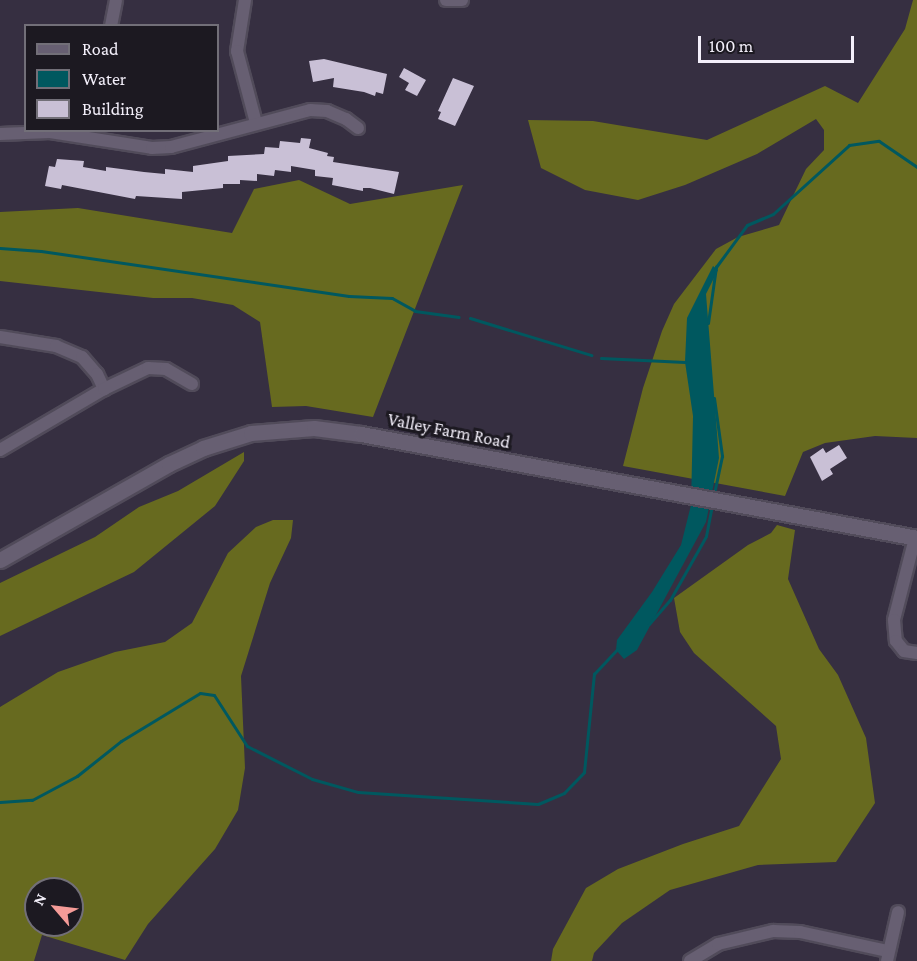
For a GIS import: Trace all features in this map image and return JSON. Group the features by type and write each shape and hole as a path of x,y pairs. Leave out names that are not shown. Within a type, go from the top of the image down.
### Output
{"street":[{"path":"111,24 116,0"},
{"path":"245,0 237,51 256,123"},
{"path":"446,0 462,0"},
{"path":"0,134 50,132 90,134 152,148 171,147 310,110 327,111 346,118 358,128"},
{"path":"0,337 56,346 82,357 98,374 104,389"},
{"path":"0,450 104,389 148,368 166,369 192,384"},
{"name":"Valley Farm Road","path":"0,560 186,456 250,433 314,428 362,434 666,493 739,504 916,538"},
{"path":"916,538 894,620 896,641 904,651 917,654"},
{"path":"690,961 718,944 773,931 800,932 888,956 898,912"}],"shaded area":[{"path":"913,0 917,0 917,438 875,436 825,443 803,452 785,496 623,466 643,388 662,331 674,304 716,249 738,237 779,225 806,169 824,150 824,130 816,119 757,154 685,185 638,200 585,190 541,168 528,120 593,121 707,140 825,86 858,103 905,29"},
{"path":"299,180 350,204 463,185 373,417 306,406 272,407 260,322 233,305 192,298 153,298 0,281 0,212 78,208 232,233 254,189"},
{"path":"244,452 244,461 215,506 134,572 0,636 0,583 95,537 139,507 178,491"},
{"path":"273,520 293,520 291,538 270,583 241,676 245,768 238,810 215,849 148,924 125,960 49,937 84,937 84,877 24,877 24,937 41,937 34,961 0,961 0,707 58,672 115,652 165,642 192,623 228,553 256,527"},
{"path":"777,525 795,530 788,579 819,649 838,675 866,738 875,803 836,862 758,865 670,890 622,923 594,953 592,961 551,961 553,949 586,888 618,869 739,826 781,759 776,726 694,653 680,632 674,598 748,545 771,533"}],"water":[{"path":"713,266 718,270 706,294 719,458 706,522 637,650 624,659 616,650 617,640 652,592 681,545 691,505 693,416 685,362 687,318"}],"building":[{"path":"324,59 387,74 383,94 376,92 375,96 333,87 334,78 313,82 309,61"},
{"path":"404,68 426,80 417,96 405,90 409,83 399,77"},
{"path":"453,78 474,86 455,126 438,119 441,112 438,111"},
{"path":"301,138 311,139 309,148 328,153 327,156 334,157 333,162 399,172 394,194 370,188 363,188 363,191 332,185 333,178 315,176 315,170 291,166 291,172 275,170 274,176 257,174 257,181 240,180 240,184 223,184 223,188 182,192 182,199 136,196 135,199 62,185 61,189 45,186 49,166 55,167 57,159 84,161 83,167 106,171 106,167 165,174 165,169 193,172 193,166 228,161 228,156 264,154 265,147 279,148 280,141 300,143"},
{"path":"839,445 847,458 830,469 833,474 822,481 810,457 823,448 826,453"}],"waterway":[{"path":"708,323 716,267 747,225 773,214 849,145 879,141 917,167"},
{"path":"0,248 41,251 349,296 392,298 415,311 459,317"},
{"path":"470,318 591,355"},
{"path":"601,358 685,362"},
{"path":"714,398 722,456 714,495"},
{"path":"649,624 670,600 706,536 712,505"},
{"path":"0,802 32,800 77,776 121,741 200,693 214,695 247,746 312,779 358,792 538,804 564,793 584,772 594,674 618,648"}]}
